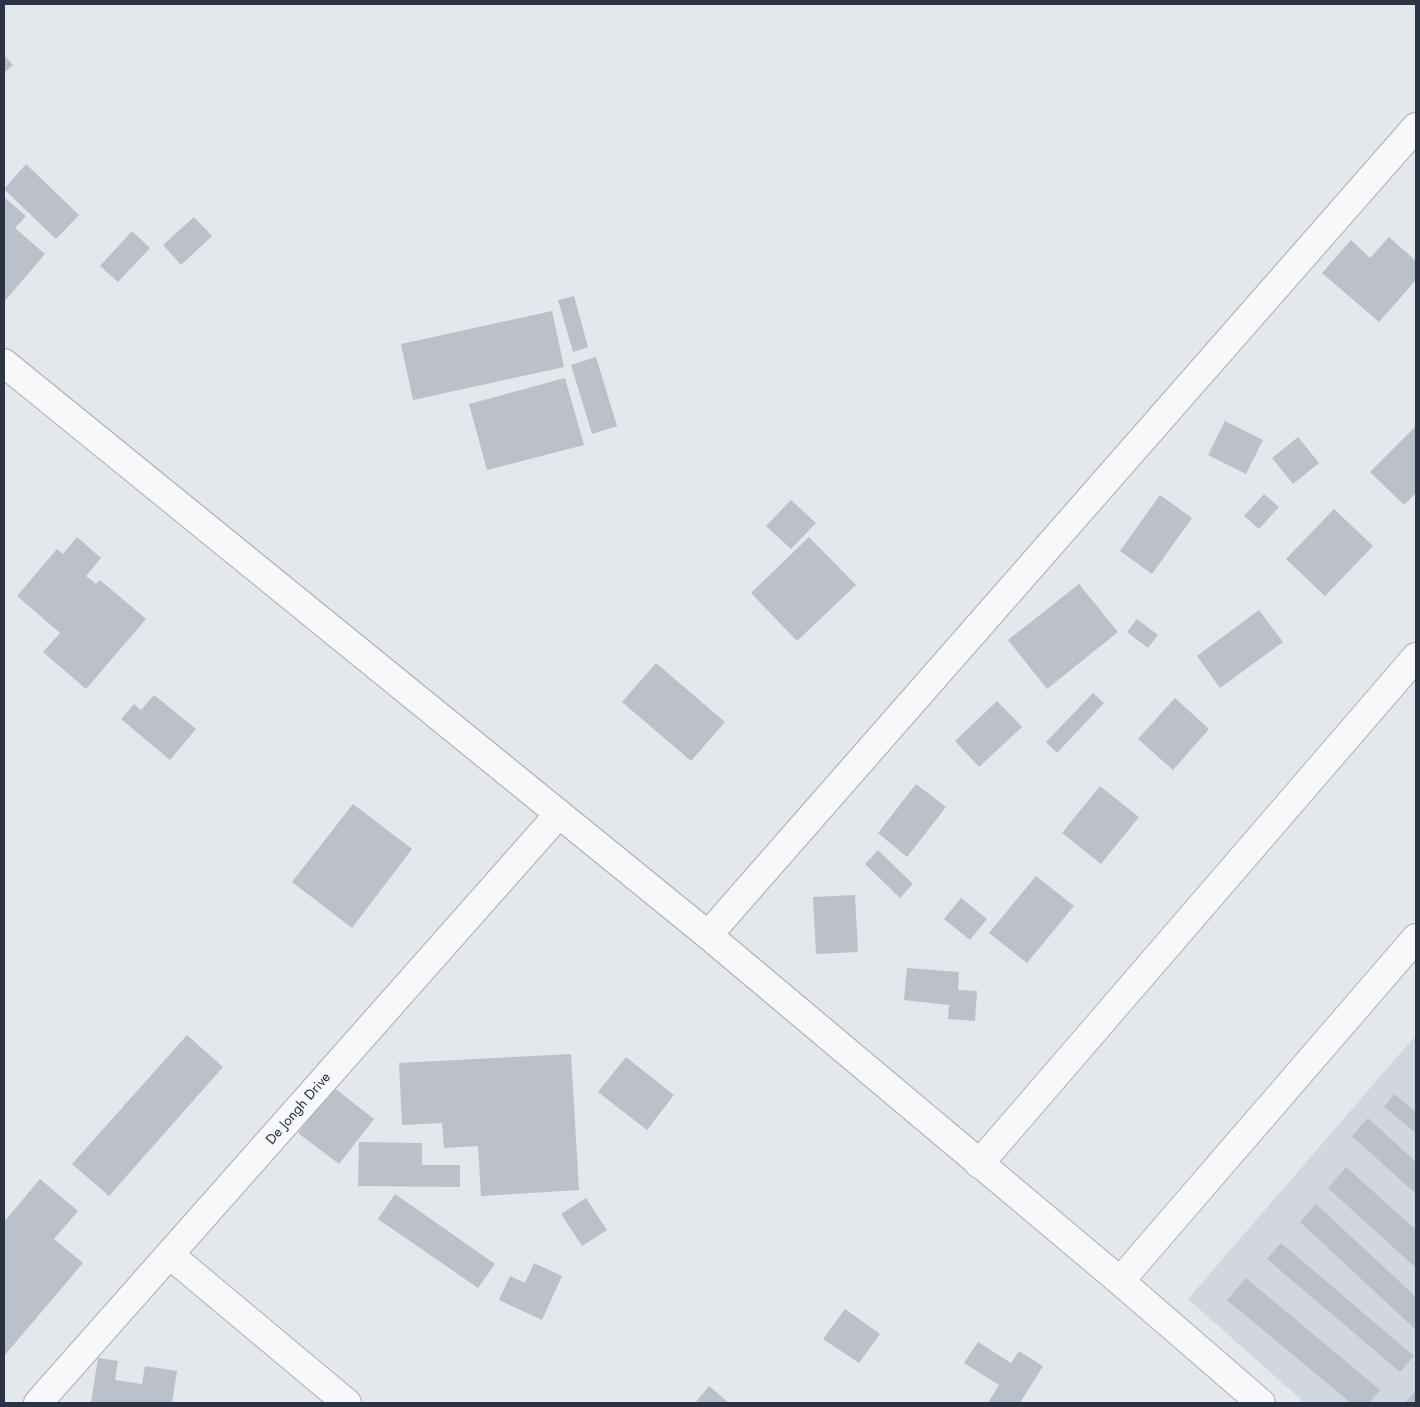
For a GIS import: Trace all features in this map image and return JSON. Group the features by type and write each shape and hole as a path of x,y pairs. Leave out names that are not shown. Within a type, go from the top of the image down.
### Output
{"street":[{"path":"708,934 1416,127"},
{"path":"4,363 708,934 1120,1281 1261,1403"},
{"path":"979,1164 1416,657"},
{"name":"De Jongh Drive","path":"38,1403 559,814"},
{"path":"1120,1281 1416,938"},
{"path":"170,1255 346,1403"}],"shaded area":[{"path":"1416,1035 1416,1403 1305,1403 1188,1299"}],"building":[{"path":"4,55 13,65 4,73"},
{"path":"26,164 79,215 56,239 4,189"},
{"path":"4,197 26,216 15,228 45,254 4,302"},
{"path":"194,217 212,236 181,265 163,245"},
{"path":"132,231 150,248 118,282 100,266"},
{"path":"1389,237 1416,261 1416,280 1379,322 1322,273 1351,240 1370,258"},
{"path":"574,296 588,347 573,352 558,300"},
{"path":"552,311 564,367 413,400 401,344"},
{"path":"596,357 617,426 592,434 571,365"},
{"path":"565,378 584,445 487,470 469,404"},
{"path":"1225,421 1263,440 1246,474 1208,455"},
{"path":"1416,426 1416,493 1404,505 1370,472"},
{"path":"1298,437 1319,463 1293,484 1272,458"},
{"path":"1264,494 1279,507 1259,529 1244,516"},
{"path":"1160,495 1192,518 1152,574 1120,551"},
{"path":"791,500 816,523 791,549 766,526"},
{"path":"1334,509 1373,546 1325,596 1286,559"},
{"path":"77,537 101,558 86,576 96,584 100,580 146,619 86,689 43,652 60,633 17,596 57,549 63,554"},
{"path":"809,537 856,585 797,641 751,593"},
{"path":"1079,584 1118,632 1047,689 1008,640"},
{"path":"1259,610 1283,642 1220,688 1197,656"},
{"path":"1137,619 1158,635 1148,648 1127,632"},
{"path":"656,663 725,722 691,761 622,702"},
{"path":"1093,693 1104,703 1057,753 1046,742"},
{"path":"154,695 196,729 170,760 121,719 134,704 141,710"},
{"path":"1175,698 1209,729 1173,770 1138,739"},
{"path":"997,701 1022,727 979,767 955,741"},
{"path":"916,784 946,807 907,857 878,833"},
{"path":"1100,786 1139,817 1101,864 1062,833"},
{"path":"353,804 412,849 352,928 292,882"},
{"path":"878,850 913,884 900,898 865,864"},
{"path":"1036,876 1074,906 1027,963 989,933"},
{"path":"855,895 858,952 816,954 813,897"},
{"path":"961,898 987,919 970,940 944,919"},
{"path":"907,968 959,972 958,990 977,991 975,1021 948,1019 949,1005 904,1000"},
{"path":"187,1035 223,1067 109,1196 72,1164"},
{"path":"571,1054 579,1190 481,1196 478,1146 444,1148 442,1123 402,1125 399,1063"},
{"path":"626,1057 674,1095 647,1130 598,1092"},
{"path":"333,1087 374,1119 339,1164 298,1133"},
{"path":"1394,1094 1416,1112 1416,1133 1384,1107"},
{"path":"1368,1118 1416,1162 1416,1194 1352,1136"},
{"path":"359,1142 422,1143 422,1165 460,1165 460,1187 358,1186"},
{"path":"1346,1167 1416,1230 1416,1268 1328,1188"},
{"path":"40,1179 78,1211 54,1239 83,1263 4,1356 4,1222"},
{"path":"395,1194 495,1264 478,1288 378,1219"},
{"path":"586,1198 607,1230 582,1246 561,1214"},
{"path":"1316,1204 1416,1297 1416,1330 1300,1222"},
{"path":"1281,1243 1414,1356 1400,1372 1267,1259"},
{"path":"534,1263 562,1276 542,1320 499,1300 510,1276 525,1283"},
{"path":"1246,1278 1380,1390 1369,1403 1351,1403 1227,1300"},
{"path":"845,1309 880,1334 859,1363 823,1339"},
{"path":"978,1342 1011,1363 1019,1351 1043,1366 1020,1403 988,1403 999,1385 964,1363"},
{"path":"98,1358 118,1361 115,1380 142,1384 145,1366 177,1371 172,1403 91,1403"},
{"path":"709,1386 729,1403 695,1403"},
{"path":"1416,1390 1416,1403 1405,1403"}]}
